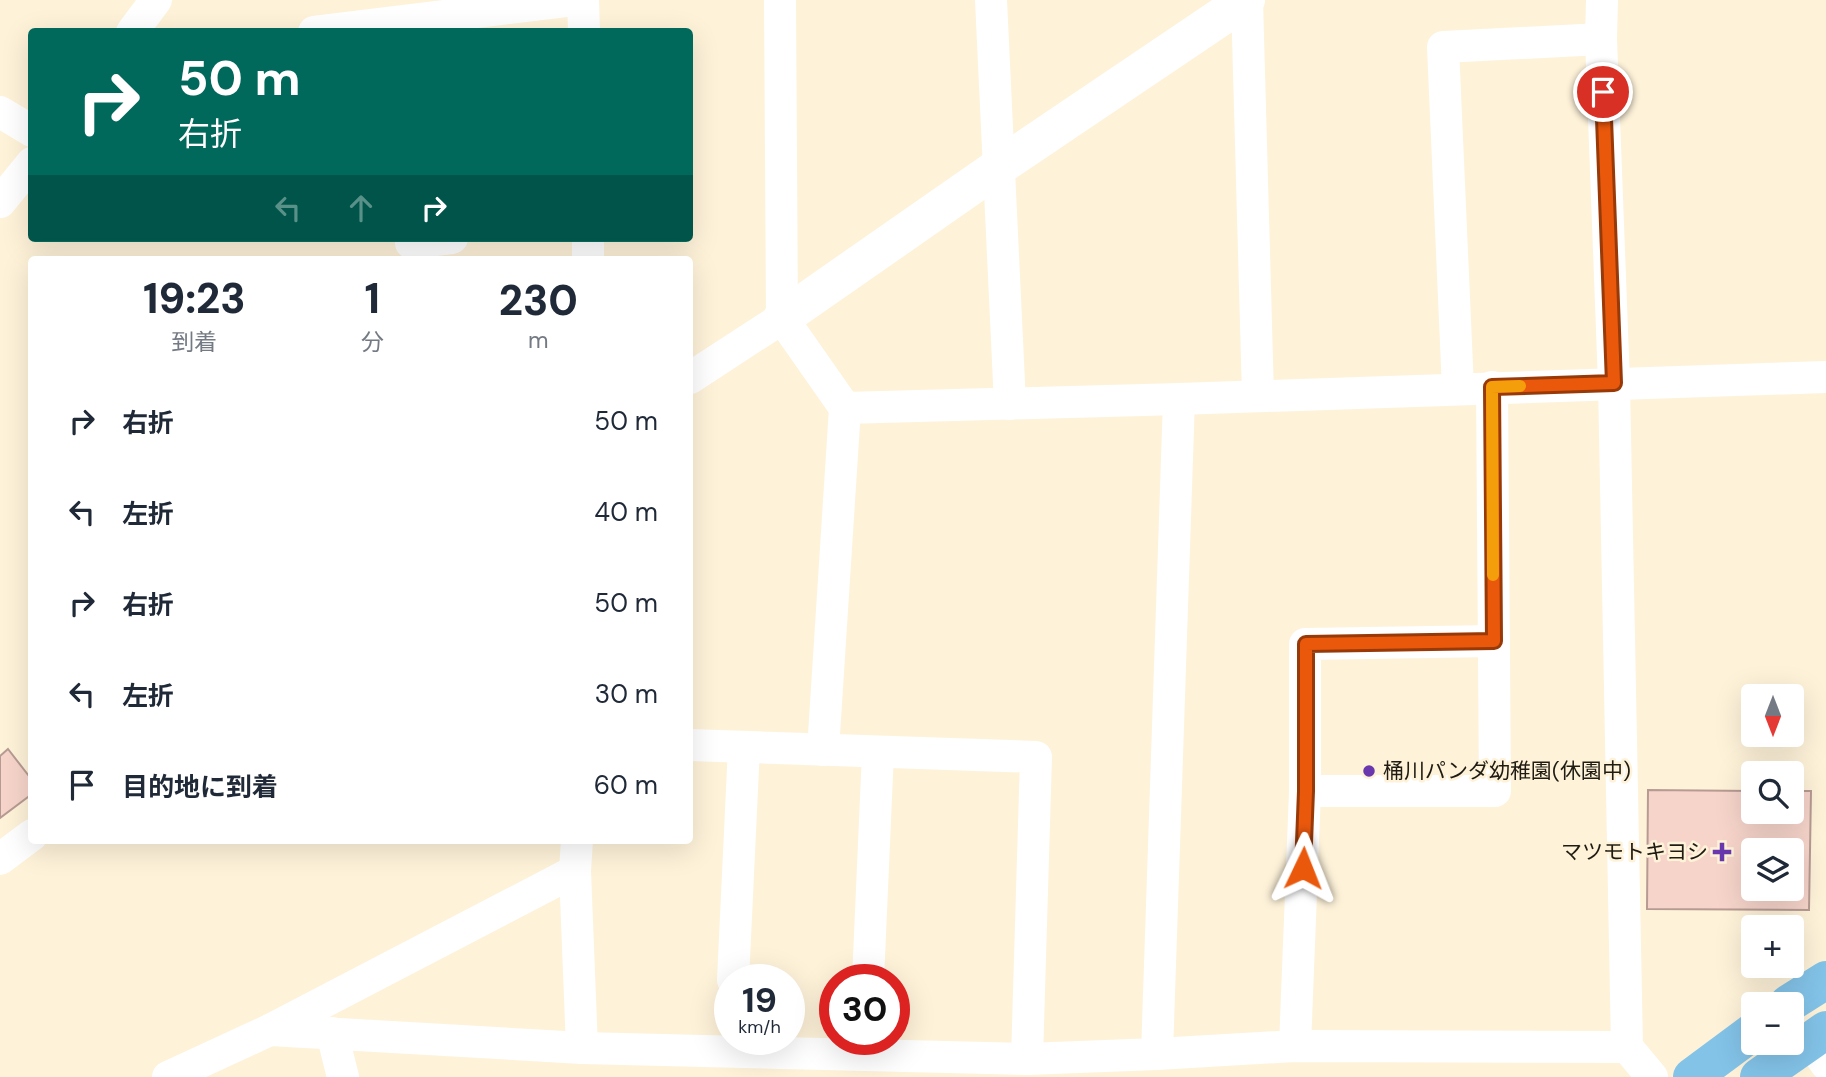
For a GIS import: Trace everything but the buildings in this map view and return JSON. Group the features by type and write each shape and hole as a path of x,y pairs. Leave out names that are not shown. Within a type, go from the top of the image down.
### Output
{"main road":[{"path":"1804,994 1826,980"},
{"path":"1692,1077 1741,1041"},
{"path":"1759,1077 1820,1045"}],"street":[{"path":"135,28 156,0"},
{"path":"346,28 574,0"},
{"path":"583,0 584,28"},
{"path":"780,0 782,317 845,408 822,750"},
{"path":"991,0 1010,404"},
{"path":"693,376 1247,0"},
{"path":"1247,0 1258,396"},
{"path":"1602,0 1601,39 1614,383 1627,1047 1652,1077"},
{"path":"1458,389 1443,47 1601,39"},
{"path":"0,112 28,129"},
{"path":"0,202 28,168"},
{"path":"411,243 419,242"},
{"path":"845,408 1826,377"},
{"path":"1306,791 1495,791 1492,387"},
{"path":"1157,1054 1179,399"},
{"path":"1295,1046 1306,791 1306,644 1494,641"},
{"path":"693,745 1037,757 1027,1059"},
{"path":"734,964 744,747"},
{"path":"869,964 878,752"},
{"path":"0,859 28,838"},
{"path":"577,844 575,871 582,1048"},
{"path":"176,1075 270,1030 575,871"},
{"path":"270,1030 582,1048 660,1063 714,1050"},
{"path":"332,1033 343,1077"},
{"path":"910,1050 1027,1059 1087,1067 1157,1054 1202,1064 1295,1046 1627,1047"},
{"path":"763,1055 800,1065 836,1055"}],"slow traffic":[{"path":"1493,575 1492,387 1520,386"}],"place":[{"name":"桶川パンダ幼稚園(休園中)","path":"1369,771"},
{"name":"マツモトキヨシ","path":"1722,852"}],"route":[{"path":"1303,868 1306,644 1494,641 1492,387 1614,383 1603,92"}]}
